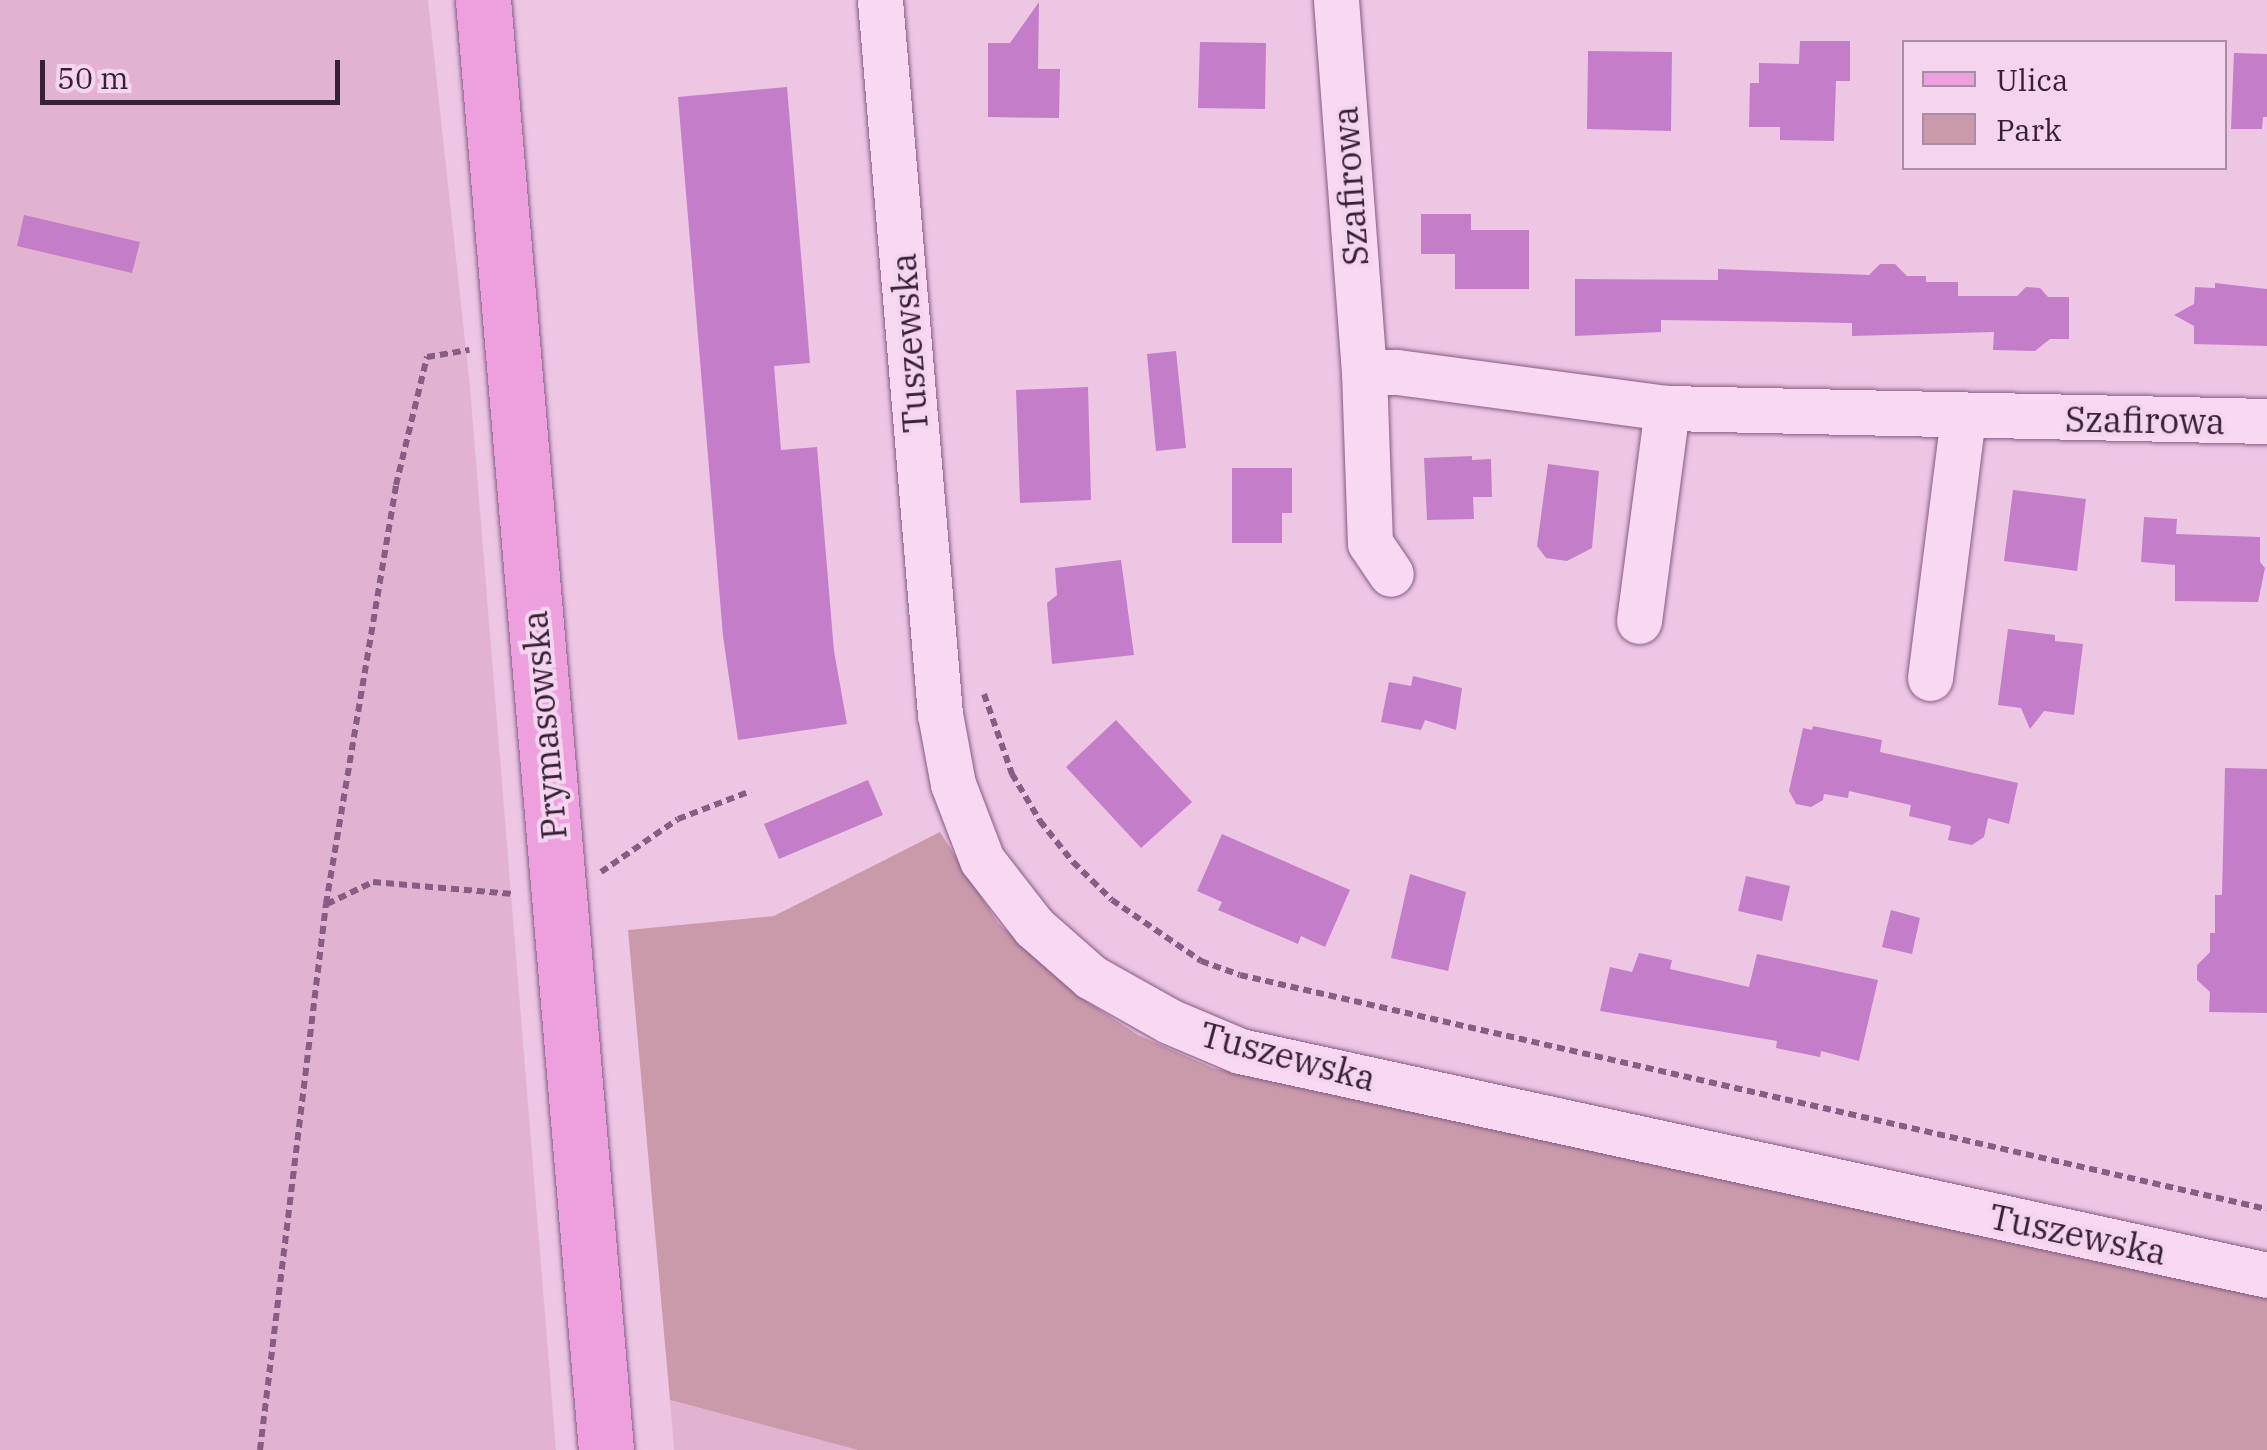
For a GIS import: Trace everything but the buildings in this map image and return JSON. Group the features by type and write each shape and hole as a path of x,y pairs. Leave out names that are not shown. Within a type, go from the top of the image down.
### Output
{"main road":[{"name":"Prymasowska","path":"483,0 606,1450"}],"street":[{"name":"Tuszewska","path":"880,0 940,714 953,784 982,860 1034,927 1091,976 1168,1021 1240,1051 2267,1275"},
{"name":"Szafirowa","path":"1336,0 1364,372 1370,543 1390,574"},
{"name":"Szafirowa","path":"1364,372 1397,372 1667,408 2267,421"},
{"path":"1639,622 1667,408"},
{"path":"1930,678 1963,417"}],"path":[{"path":"260,1450 326,904 396,485 427,357 474,349"},
{"path":"981,686 1012,774 1040,821 1073,862 1112,900 1202,960 1259,979 2267,1209"}],"shaded area":[{"path":"0,0 428,0 470,387 556,1450 0,1450"},
{"path":"670,1400 858,1450 674,1450"}],"green space":[{"path":"940,832 998,923 1083,999 1138,1035 1213,1068 2267,1298 2267,1450 858,1450 670,1400 628,930 774,916"}]}
